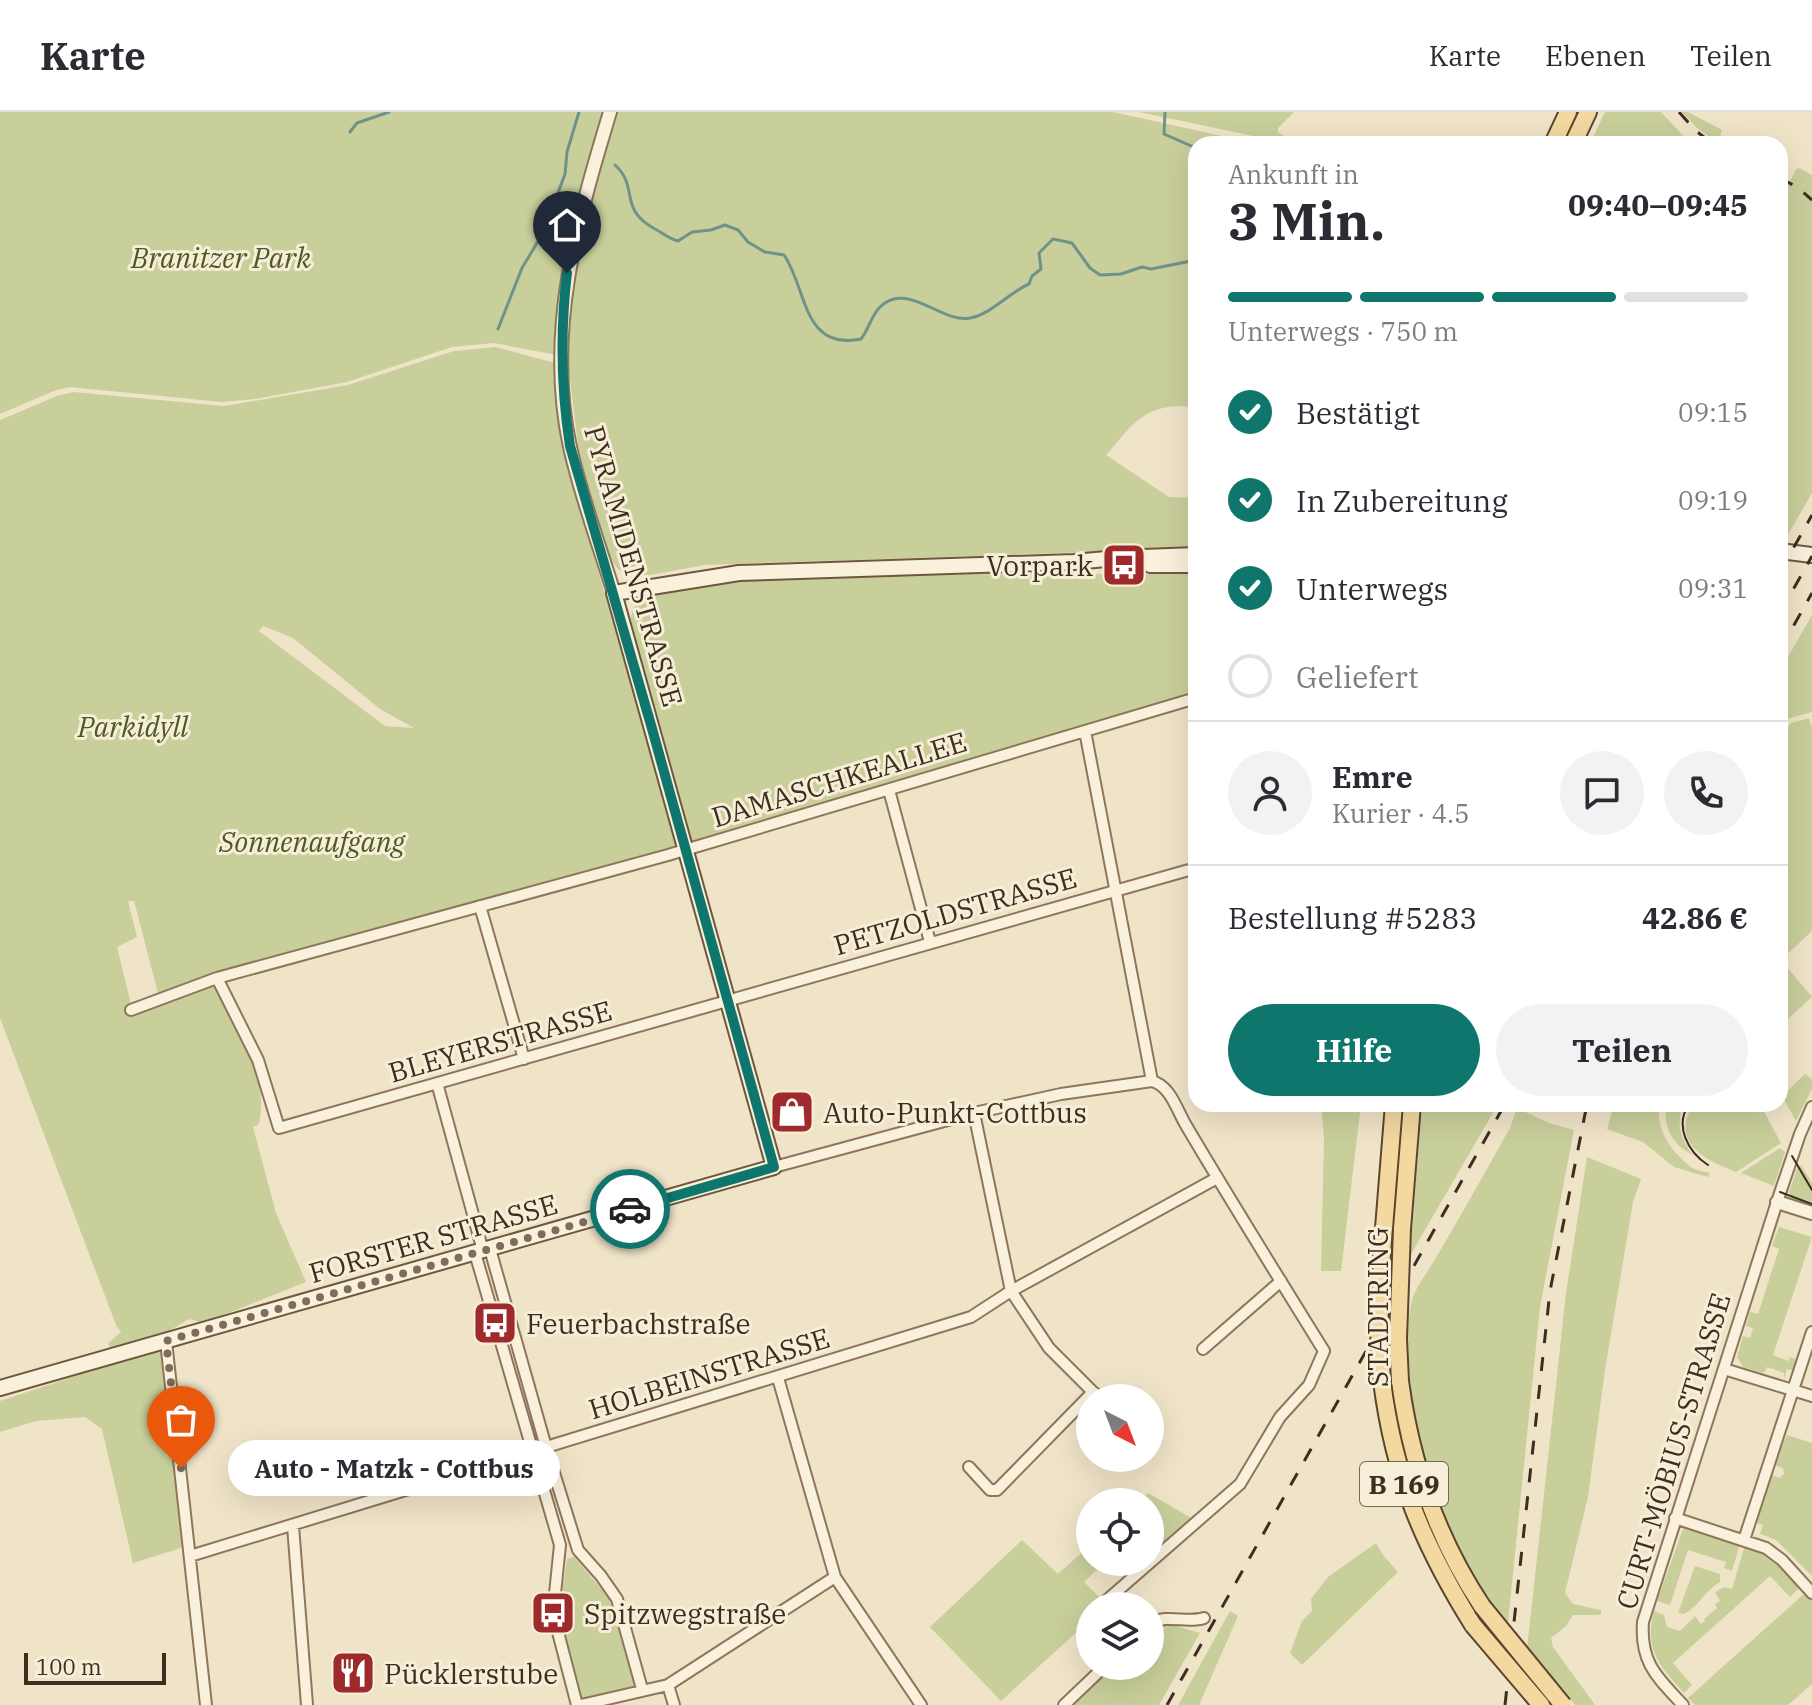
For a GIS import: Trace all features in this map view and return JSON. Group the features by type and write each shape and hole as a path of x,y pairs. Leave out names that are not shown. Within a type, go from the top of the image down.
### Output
{"main road":[{"path":"1557,136 1568,112"},
{"path":"1577,136 1588,112"},
{"path":"1788,552 1812,555"},
{"path":"614,593 739,573 1188,555"},
{"path":"1074,562 1188,565"},
{"name":"PYRAMIDENSTRASSE","path":"614,593 774,1167"},
{"name":"STADTRING","path":"1393,1112 1379,1332 1388,1427 1406,1492 1429,1550 1473,1625 1541,1705"},
{"name":"STADTRING","path":"1411,1112 1402,1229 1398,1339 1408,1438 1424,1491 1447,1547 1482,1606 1563,1705"},
{"name":"FORSTER STRASSE","path":"0,1388 774,1167"}],"street":[{"name":"PYRAMIDENSTRASSE","path":"610,112 581,208 567,273 562,315 562,360 563,401 570,446 614,593"},
{"name":"DAMASCHKEALLEE","path":"131,1010 217,978 686,850 1188,700"},
{"path":"1085,731 1157,1082 1324,1351 1309,1385 1280,1417 1240,1484 1116,1592"},
{"path":"889,790 930,942"},
{"name":"PETZOLDSTRASSE","path":"727,1001 1188,870"},
{"path":"480,906 524,1059"},
{"name":"BLEYERSTRASSE","path":"217,978 258,1060 279,1128 727,1001"},
{"name":"FORSTER STRASSE","path":"774,1167 974,1113 1061,1094 1157,1082"},
{"path":"437,1083 560,1545 553,1613 579,1705 668,1685 835,1577"},
{"name":"CURT-MÖBIUS-STRASSE","path":"1683,1705 1653,1671 1645,1652 1643,1622 1777,1202 1812,1107"},
{"path":"974,1113 1011,1291 1049,1348 1087,1384"},
{"name":"HOLBEINSTRASSE","path":"190,1556 971,1317 1011,1291 1217,1178"},
{"path":"1777,1202 1812,1213"},
{"path":"483,1251 578,1550 617,1599 642,1689"},
{"path":"1203,1349 1281,1281"},
{"path":"1744,1540 1812,1332"},
{"path":"166,1341 206,1705"},
{"path":"1724,1369 1812,1396"},
{"path":"778,1378 835,1577 921,1705"},
{"path":"969,1467 990,1490 997,1490 1076,1416"},
{"path":"1675,1518 1744,1540 1775,1554 1812,1593"},
{"path":"293,1526 307,1705"},
{"path":"1164,1618 1174,1617 1193,1622 1204,1618"},
{"path":"1064,1705 1090,1680"},
{"path":"668,1685 674,1705"}],"green space":[{"name":"Branitzer Park","path":"0,112 605,112 568,240 557,313 556,355 494,343 452,347 347,382 222,402 69,387 0,414"},
{"path":"618,112 1113,112 1222,136 1188,136 1188,407 1165,407 1144,416 1106,455 1169,497 1188,498 1188,550 704,565 640,577 619,570 608,557 579,452 568,363 572,287 587,209"},
{"path":"1139,112 1294,112 1278,128 1278,132 1284,136 1253,136"},
{"path":"1605,112 1661,112 1684,136 1594,136"},
{"path":"1682,112 1688,112 1722,130 1720,136 1708,136"},
{"path":"1796,169 1812,175 1812,493 1788,535 1788,186"},
{"path":"496,347 555,363 561,443 678,845 215,973 158,993 134,901 128,901 137,937 117,947 133,1012 216,984 241,1034 260,1088 259,1124 253,1127 276,1213 306,1282 203,1323 189,1319 169,1331 110,1349 108,1343 121,1332 0,1018 0,420 73,392 224,406 348,385 454,351","holes":["263,626 293,638 380,709 414,728 385,726 259,631"]},
{"path":"837,573 1188,574 1188,695 689,842 629,624 633,609 642,599 737,581"},
{"path":"1812,615 1812,712 1788,719 1788,657"},
{"path":"1809,718 1812,727 1812,931 1788,953 1788,727 1791,723"},
{"path":"1788,968 1812,997 1788,1019"},
{"path":"1805,1074 1812,1079 1812,1089 1796,1121 1788,1107 1788,1090"},
{"path":"1322,1112 1360,1112 1341,1271 1321,1271"},
{"path":"1401,1112 1403,1112 1391,1294 1386,1303"},
{"path":"1421,1112 1493,1112 1410,1256"},
{"path":"1516,1112 1526,1112 1574,1130 1540,1307 1508,1623 1467,1564 1436,1499 1425,1465 1411,1394 1408,1328 1415,1293 1510,1128"},
{"path":"1612,1112 1659,1112 1663,1132 1671,1147 1691,1167 1710,1173 1708,1177 1674,1167 1643,1142 1607,1129"},
{"path":"1666,1112 1682,1112 1681,1131 1693,1155 1674,1140 1666,1121"},
{"path":"1690,1112 1764,1112 1781,1143 1736,1172 1713,1162 1694,1148 1688,1140"},
{"path":"1780,1148 1785,1152 1774,1186 1741,1173"},
{"path":"1587,1157 1641,1179 1633,1202 1605,1370 1588,1497 1565,1593 1573,1604 1601,1610 1601,1615 1573,1615 1566,1626 1551,1638 1553,1647 1595,1705 1575,1705 1527,1649 1566,1293"},
{"path":"1801,1165 1812,1183 1812,1209 1793,1202 1789,1192"},
{"path":"1779,1227 1812,1237 1773,1355 1788,1361 1790,1357 1800,1361 1796,1371 1787,1369 1784,1380 1784,1373 1767,1367 1764,1373 1743,1367 1737,1357 1743,1336 1750,1338 1753,1328 1746,1326 1750,1312 1758,1314 1779,1249 1772,1246"},
{"path":"1391,1335 1400,1421 1421,1500 1456,1574 1504,1646 1503,1653 1455,1585 1413,1491 1389,1392 1386,1342"},
{"path":"163,1347 184,1533 181,1548 133,1563 102,1429 85,1417 36,1421 0,1432 0,1401"},
{"path":"1787,1435 1812,1443 1812,1576 1776,1540 1760,1534 1763,1525 1754,1522 1769,1474 1780,1478 1784,1474 1783,1468 1774,1465"},
{"path":"1164,1502 1195,1520 1164,1548"},
{"path":"1684,1526 1740,1544 1732,1571 1724,1568 1726,1562 1688,1550 1670,1605 1657,1601"},
{"path":"1022,1540 1058,1574 1076,1558 1076,1576 1090,1576 1084,1582 1094,1592 1076,1592 1076,1633 1001,1701 930,1627"},
{"path":"1376,1543 1398,1572 1302,1665 1290,1653 1302,1621 1312,1611 1311,1599 1328,1577"},
{"path":"1745,1545 1776,1561 1801,1586 1790,1597 1770,1576 1673,1663 1692,1685 1684,1693 1656,1656 1651,1636 1654,1611 1664,1615 1667,1627 1680,1631 1695,1616 1701,1624 1717,1608 1715,1604 1720,1601 1715,1592 1724,1587 1732,1589"},
{"path":"574,1557 608,1597 616,1614 635,1687 583,1702 559,1613 567,1559"},
{"path":"1695,1566 1720,1574 1720,1582 1690,1610 1684,1614 1678,1613"},
{"path":"1806,1592 1812,1599 1812,1684 1788,1705 1695,1705 1688,1698"},
{"path":"1230,1611 1238,1616 1199,1705 1178,1705"},
{"path":"1164,1625 1200,1633 1159,1705 1072,1705 1099,1680 1164,1680"}],"waterway":[{"path":"350,132 357,123 389,112"},
{"path":"498,329 522,268 543,233 565,174 567,152 579,112"},
{"path":"1165,112 1164,134 1188,144"},
{"path":"615,165 626,182 636,213 669,237 678,241 692,232 725,225 738,230 748,242 765,252 784,255 817,326 827,336 842,340 861,339 877,311 890,300 913,300 959,318 985,313 1029,284 1032,276 1041,269 1039,253 1053,239 1072,243 1090,268 1100,275 1188,262"}],"tram line":[{"path":"1685,1112 1685,1138 1694,1153 1708,1165"},
{"path":"1792,1156 1812,1190"},
{"path":"1780,1192 1812,1204"}],"railway":[{"path":"1679,112 1703,136"},
{"path":"1788,182 1812,200"},
{"path":"1788,558 1812,515"},
{"path":"1788,599 1812,556"},
{"path":"1788,636 1812,593"},
{"path":"1167,1705 1501,1112"},
{"path":"1505,1705 1550,1291 1585,1112"}],"way so far":[{"path":"181,1468 166,1341 630,1209"}],"place":[{"name":"Vorpark","path":"1124,565"},
{"name":"Auto-Punkt-Cottbus","path":"792,1112"},
{"name":"Feuerbachstraße","path":"495,1323"},
{"name":"Auto - Matzk - Cottbus","path":"181,1468"},
{"name":"Spitzwegstraße","path":"553,1613"},
{"name":"Pücklerstube","path":"353,1673"}],"route":[{"path":"567,273 562,315 562,360 563,401 570,446 774,1167 630,1209"}],"park label":[{"name":"Parkidyll","path":"133,726"},
{"name":"Sonnenaufgang","path":"312,841"}]}
